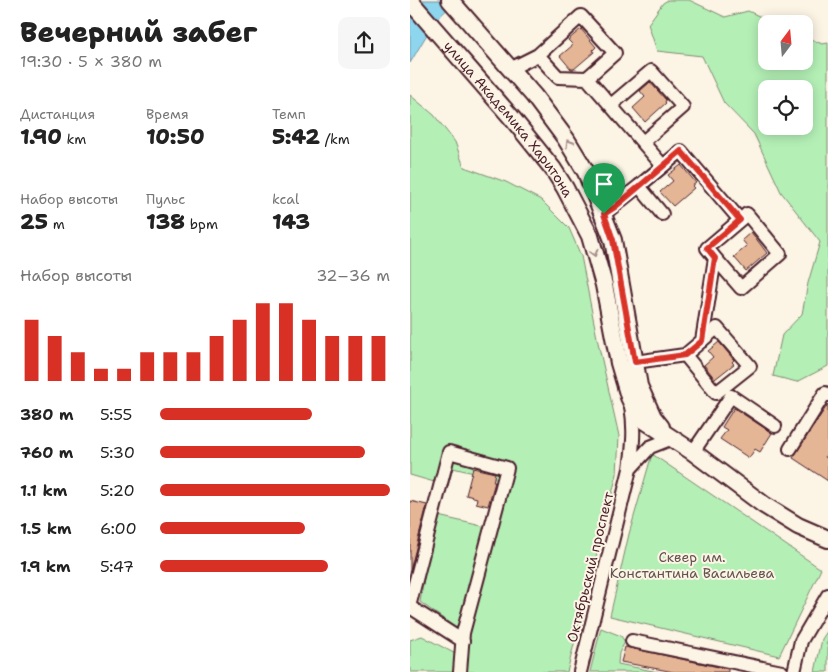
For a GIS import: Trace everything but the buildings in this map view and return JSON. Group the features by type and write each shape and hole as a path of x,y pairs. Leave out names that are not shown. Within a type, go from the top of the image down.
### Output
{"main road":[{"name":"улица Академика Харитона","path":"410,1 518,126 553,169 565,188 590,236 604,285 619,363 637,399 670,436"},
{"name":"улица Академика Харитона","path":"454,4 534,96 566,139 586,172 613,240 639,386 636,412 644,420 693,452 764,505 798,526 828,540"}],"street":[{"path":"510,69 538,55 581,16 615,53 588,78 558,77 538,55"},
{"path":"611,105 651,71 683,108 644,142"},
{"path":"588,78 663,166"},
{"path":"604,214 681,151 740,220"},
{"path":"639,186 662,214"},
{"path":"747,214 780,254 741,288 715,258 707,248 747,214"},
{"path":"702,341 715,258"},
{"path":"635,362 685,355 717,328 750,366 716,394 685,355"},
{"path":"790,449 825,393 828,395"},
{"path":"693,452 731,396 775,426"},
{"name":"Октябрьский проспект","path":"580,672 630,469 637,399"},
{"name":"Октябрьский проспект","path":"630,469 636,457 644,420"},
{"name":"Октябрьский проспект","path":"630,469 650,446 670,436"},
{"path":"410,603 449,452 507,468 463,633 460,672"},
{"path":"794,672 801,642 828,595"},
{"path":"410,607 463,641"},
{"path":"632,641 782,672"}],"green space":[{"path":"668,0 689,0 725,17 748,11 758,16 758,70 813,70 813,40 822,44 828,43 828,366 797,382 773,376 782,335 802,314 808,283 820,242 781,192 754,134 724,103 702,56 657,51 648,24 663,3"},
{"path":"410,95 434,115 455,142 464,167 506,182 541,200 569,228 581,256 619,436 617,474 567,672 410,672 410,640 422,636 463,658 463,633 420,602 431,539 438,516 486,527 499,479 453,468 448,486 410,475"},
{"name":"Сквер им. Константина Васильева","path":"652,454 821,569 779,656 610,616 629,534"},
{"path":"601,628 621,636 625,642 619,653 618,664 658,672 590,672"},
{"path":"828,630 828,641 826,644 828,646 828,672 815,672 822,639"}],"water":[{"path":"410,0 461,0 452,5 438,19 410,63"}],"route":[{"path":"681,151 740,220 707,248 715,258 702,341 685,355 635,362 613,240 604,214 615,207 681,151"}]}
